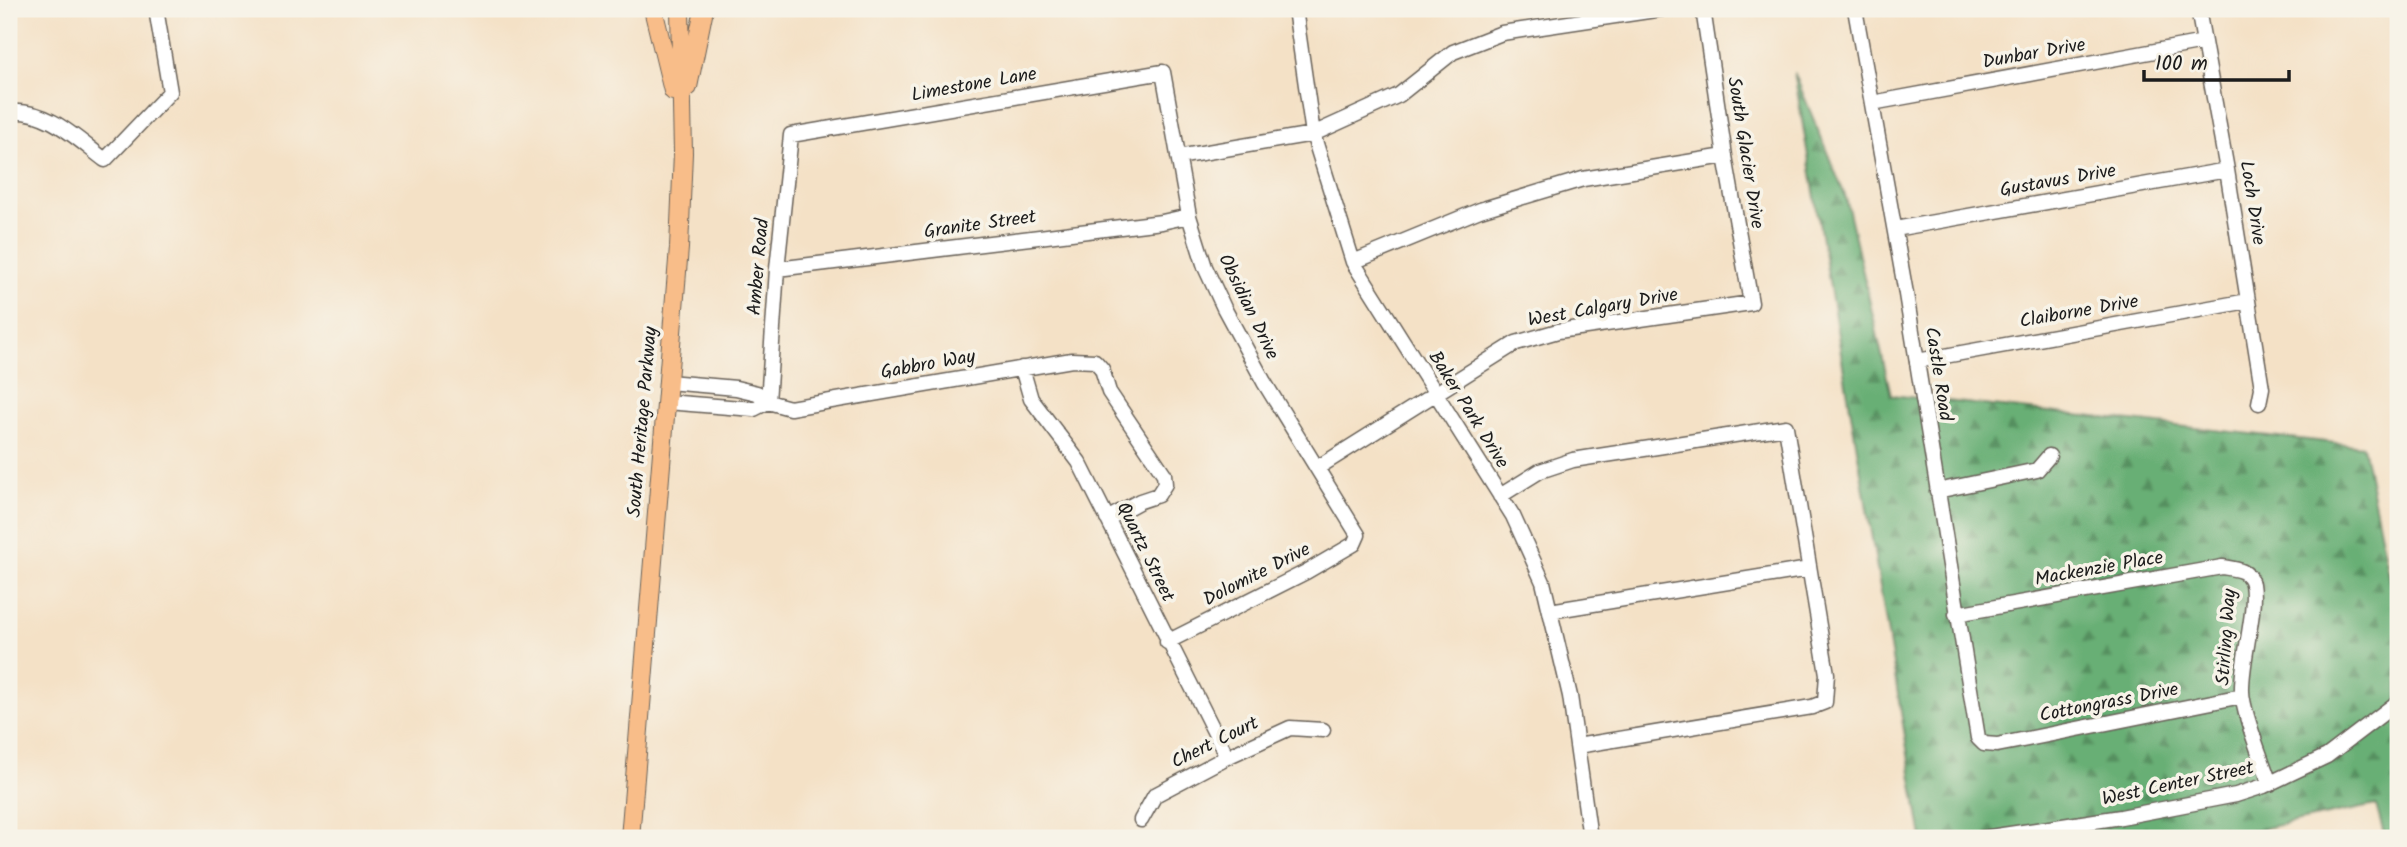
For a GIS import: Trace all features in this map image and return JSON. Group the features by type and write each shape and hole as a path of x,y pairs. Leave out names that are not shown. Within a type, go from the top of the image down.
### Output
{"main road":[{"path":"653,9 672,79 683,153"},
{"name":"South Heritage Parkway","path":"630,838 679,248 683,153 680,9"},
{"path":"683,153 688,86 704,9"}],"street":[{"path":"9,112 34,114 51,120 105,160 170,92 156,9"},
{"name":"Baker Park Drive","path":"1295,9 1313,134 1353,262 1513,516 1543,582 1570,696 1590,838"},
{"path":"1178,157 1313,134 1399,95 1452,52 1502,33 1662,9"},
{"name":"South Glacier Drive","path":"1703,9 1751,303"},
{"name":"Castle Road","path":"1855,9 1917,360 1975,729 1984,744"},
{"name":"Loch Drive","path":"2198,9 2262,388 2259,404"},
{"name":"Dunbar Drive","path":"1872,103 2204,43"},
{"name":"Limestone Lane","path":"791,135 1163,72"},
{"name":"Obsidian Drive","path":"1163,72 1189,216 1205,267 1264,382 1358,535"},
{"name":"Amber Road","path":"768,402 777,269 791,135"},
{"path":"1353,262 1480,209 1583,179 1725,156"},
{"name":"Gustavus Drive","path":"1895,229 2227,170"},
{"name":"Granite Street","path":"777,269 1162,222 1189,216"},
{"name":"Claiborne Drive","path":"1917,360 2248,301"},
{"name":"West Calgary Drive","path":"1317,468 1516,343 1547,334 1751,303"},
{"name":"Gabbro Way","path":"668,382 736,388 757,393 768,402 790,408 1072,360 1095,361 1102,369 1109,392 1164,474 1165,484 1158,495 1140,501 1107,519"},
{"name":"Quartz Street","path":"1022,368 1031,399 1079,462 1227,757"},
{"name":"Gabbro Way","path":"666,402 754,409 768,402"},
{"path":"1500,496 1540,471 1573,460 1786,428 1827,674 1825,702 1812,708 1577,746"},
{"path":"1937,491 2037,470 2049,456"},
{"name":"Dolomite Drive","path":"1167,642 1306,572 1354,544 1358,535"},
{"name":"Mackenzie Place","path":"1956,614 2221,567 2239,569 2247,575"},
{"path":"1550,611 1809,569"},
{"name":"Stirling Way","path":"2247,575 2252,583 2252,600 2242,696 2270,784"},
{"name":"Cottongrass Drive","path":"1984,744 1997,744 2242,696"},
{"name":"West Center Street","path":"1983,838 2183,806 2236,795 2270,784 2328,756 2398,702"},
{"name":"Chert Court","path":"1141,820 1155,795 1227,757 1290,728 1322,730"}],"green space":[{"path":"1794,72 1846,198 1891,395 2363,446 2398,620 2398,838 2385,838 2376,805 2217,838 1922,838"}]}
